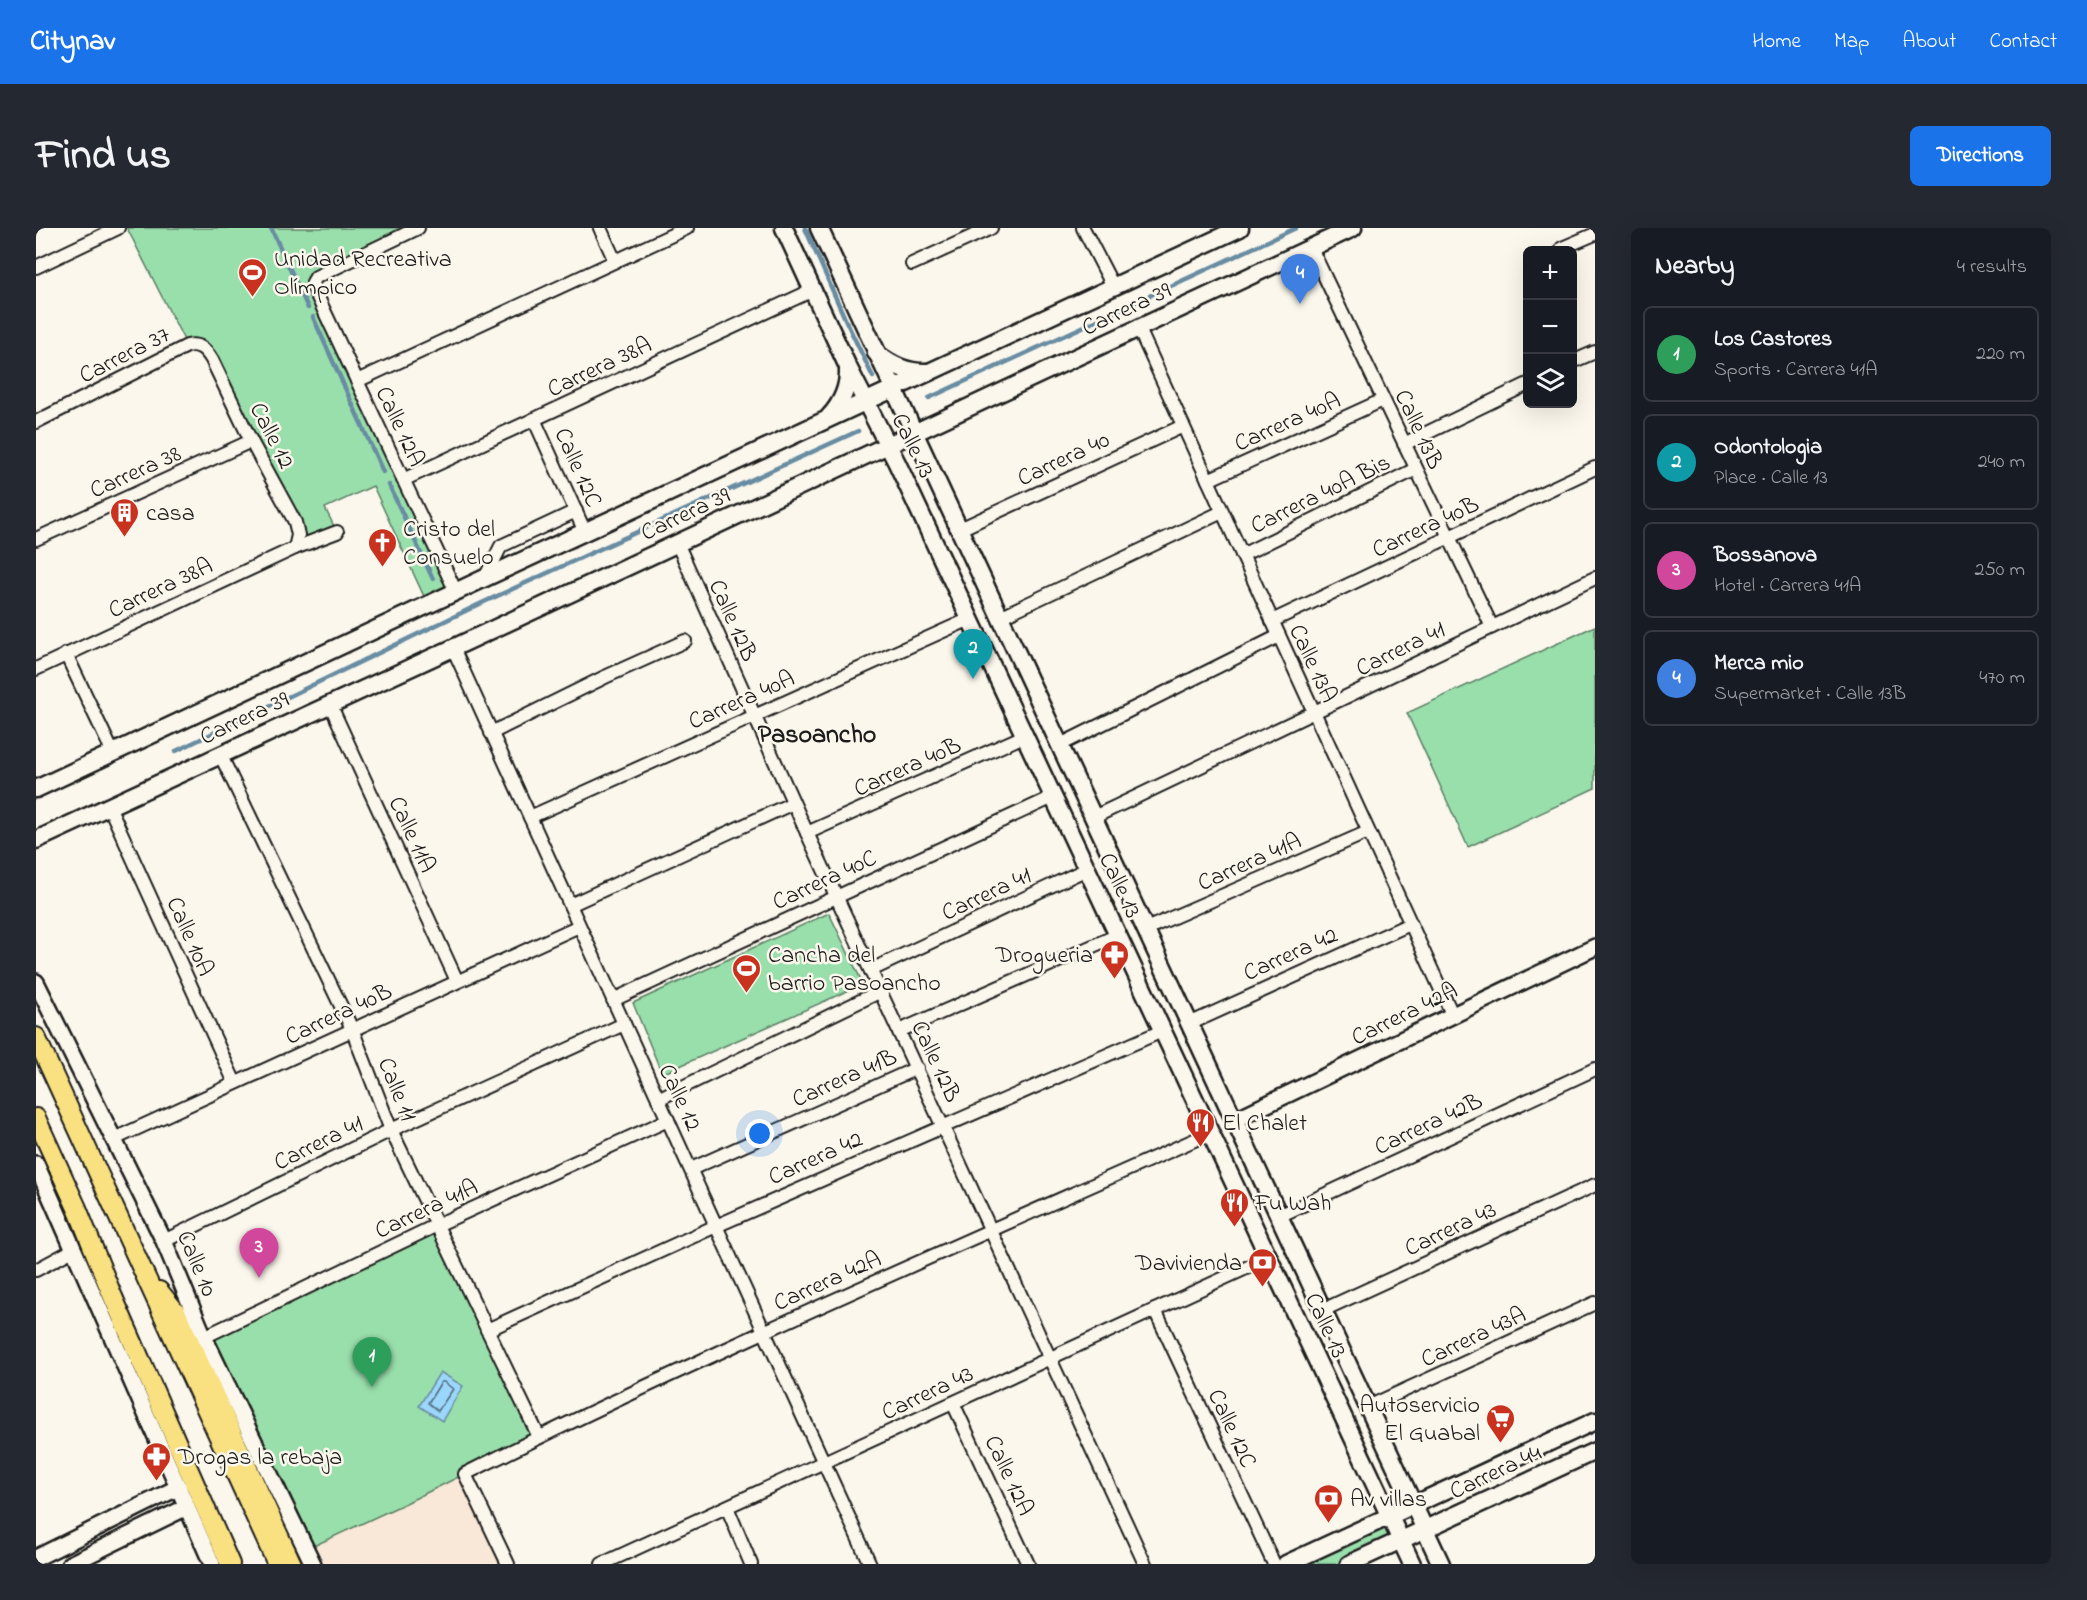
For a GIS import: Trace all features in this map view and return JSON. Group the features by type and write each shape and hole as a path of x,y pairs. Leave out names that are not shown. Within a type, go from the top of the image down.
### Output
{"main road":[{"name":"Calle 13","path":"784,228 848,367 886,441 970,619 1412,1564"},
{"name":"Calle 13","path":"819,228 1441,1564"},
{"name":"Carrera 39","path":"36,789 826,420 897,396 933,372 1240,228"},
{"name":"Carrera 39","path":"36,840 453,648 886,441 1139,329 1353,228"},
{"path":"876,352 901,369 933,372"},
{"path":"826,420 837,409 844,395 849,382 848,367"},
{"path":"36,1037 277,1564"},
{"path":"36,1118 77,1208 105,1301 230,1564"},
{"path":"140,1267 176,1312 292,1564"},
{"name":"Carrera 44","path":"1286,1564 1595,1421"},
{"name":"Carrera 44","path":"1349,1564 1595,1451"}],"street":[{"path":"36,267 118,228"},
{"name":"Calle 12A","path":"418,228 316,277 313,282 314,289 456,592"},
{"path":"600,228 615,261"},
{"path":"357,381 687,228"},
{"path":"912,264 991,228"},
{"path":"1083,228 1114,288"},
{"path":"1567,246 1595,234"},
{"name":"Calle 13B","path":"1311,248 1492,627"},
{"name":"Carrera 38A","path":"403,480 813,290"},
{"name":"Calle 13A","path":"1139,329 1452,1014"},
{"name":"Carrera 37","path":"36,422 187,346 200,346"},
{"name":"Calle 12","path":"200,346 207,351 212,360 251,441 295,522 298,535 295,548"},
{"path":"1577,360 1595,352"},
{"path":"1404,444 1523,386"},
{"name":"Carrera 40A","path":"1208,480 1383,400"},
{"name":"Calle 12C","path":"534,419 585,532"},
{"name":"Carrera 40","path":"960,529 1183,426"},
{"name":"Carrera 38","path":"36,539 251,441"},
{"name":"Carrera 40B","path":"1272,621 1595,468"},
{"name":"Carrera 40A Bis","path":"1242,555 1416,469"},
{"path":"485,578 501,546 576,511"},
{"path":"1000,617 1222,512"},
{"name":"Carrera 38A","path":"36,669 295,548 337,532"},
{"name":"Calle 12B","path":"676,543 807,834 1145,1564"},
{"name":"Carrera 41","path":"1094,817 1595,578"},
{"name":"Carrera 40A","path":"530,817 970,619"},
{"path":"1060,745 1279,636"},
{"path":"491,733 685,641"},
{"name":"Calle 12","path":"453,648 870,1564"},
{"path":"66,654 113,753"},
{"name":"Calle 11A","path":"330,704 457,981"},
{"name":"Carrera 40B","path":"807,834 1024,736"},
{"name":"Calle 11","path":"220,754 352,1029 391,1130 539,1437"},
{"name":"Carrera 40C","path":"613,1000 1053,797"},
{"path":"570,905 793,803"},
{"name":"Calle 10A","path":"110,806 234,1083"},
{"name":"Carrera 41A","path":"1146,929 1368,832"},
{"name":"Carrera 41","path":"871,970 1087,869"},
{"name":"Carrera 42","path":"1189,1024 1410,924"},
{"name":"Carrera 40B","path":"114,1139 579,926"},
{"path":"899,1031 1118,935"},
{"name":"Carrera 42A","path":"1234,1120 1595,947"},
{"name":"Calle 10","path":"36,982 164,1241 204,1337 313,1564"},
{"path":"658,1099 881,991"},
{"name":"Carrera 41","path":"164,1241 391,1130 624,1024"},
{"name":"Carrera 42","path":"487,1330 943,1125 1162,1031"},
{"name":"Carrera 41B","path":"691,1169 917,1068"},
{"name":"Carrera 42B","path":"1280,1216 1595,1069"},
{"name":"Carrera 41A","path":"204,1337 437,1225 668,1120"},
{"name":"Carrera 42A","path":"508,1564 465,1474 765,1332 1210,1133"},
{"path":"36,1164 73,1250 105,1301 212,1564"},
{"name":"Carrera 43","path":"1323,1310 1595,1185"},
{"path":"36,1270 73,1250"},
{"name":"Carrera 43","path":"602,1564 623,1560 727,1507 1269,1258"},
{"name":"Carrera 43A","path":"1368,1407 1595,1303"},
{"name":"Calle 12C","path":"1155,1310 1274,1564"},
{"name":"Calle 12A","path":"953,1403 1028,1564"},
{"path":"36,1558 179,1487"},
{"path":"70,1564 187,1507"},
{"path":"727,1507 752,1564"}],"shaded area":[{"path":"465,1474 508,1564 313,1564 305,1550"}],"green space":[{"path":"127,228 418,228 313,282 456,592 428,605 373,486 325,508 337,532 295,548 298,535 212,360 187,346"},
{"path":"1595,626 1595,788 1468,847 1407,713"},
{"name":"Cancha del barrio Pasoancho","path":"829,913 863,984 662,1074 633,1003"},
{"path":"437,1225 539,1437 305,1550 204,1337"},
{"path":"1389,1517 1401,1540 1349,1564 1286,1564"}],"water":[{"path":"440,1372 463,1386 442,1421 419,1406"}],"waterway":[{"path":"271,228 308,308"},
{"path":"805,228 873,377"},
{"path":"929,398 1296,228"},
{"path":"313,317 383,472"},
{"path":"176,751 484,602 858,431"},
{"path":"389,485 433,579"}],"place":[{"name":"Unidad Recreativa Olímpico","path":"253,298"},
{"name":"Merca mio","path":"1300,304"},
{"name":"casa","path":"125,538"},
{"name":"Cristo del Consuelo","path":"382,568"},
{"name":"Odontologia","path":"973,679"},
{"name":"Drogueria","path":"1114,980"},
{"name":"Cancha del barrio Pasoancho","path":"747,994"},
{"name":"El Chalet","path":"1201,1148"},
{"name":"Fu Wah","path":"1234,1228"},
{"name":"Bossanova","path":"259,1278"},
{"name":"Davivienda","path":"1263,1288"},
{"name":"Los Castores","path":"372,1387"},
{"name":"Autoservicio El Guabal","path":"1501,1444"},
{"name":"Drogas la rebaja","path":"157,1482"},
{"name":"Av villas","path":"1329,1524"}],"district":[{"name":"Pasoancho","path":"817,733"}]}
